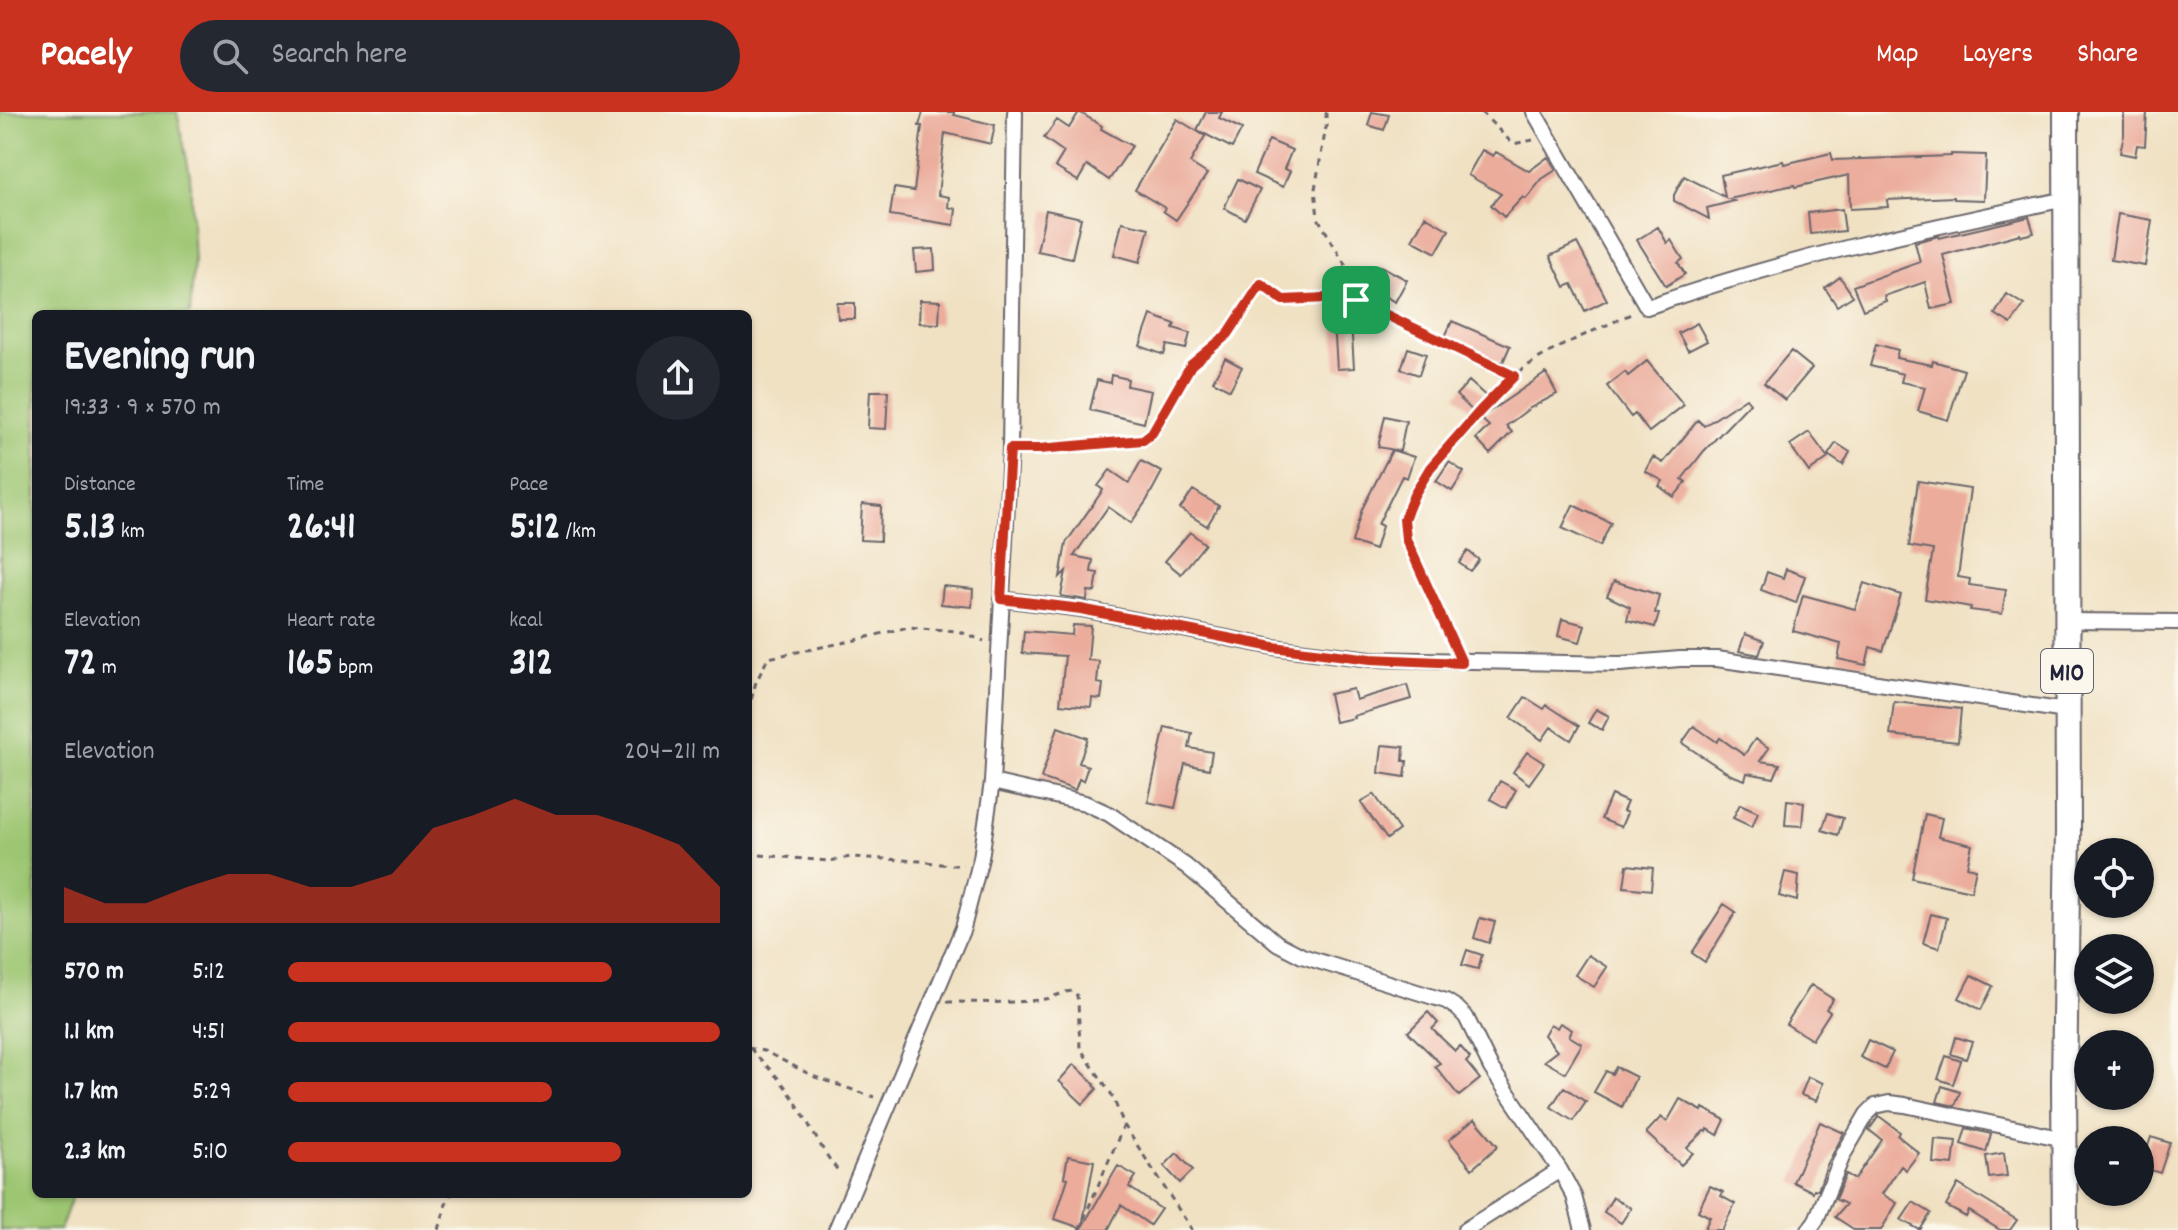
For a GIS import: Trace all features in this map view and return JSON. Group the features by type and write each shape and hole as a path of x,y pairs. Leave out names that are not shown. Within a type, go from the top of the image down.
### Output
{"highway":[{"name":"M10","path":"2065,1230 2068,830 2066,112"}],"street":[{"path":"836,1230 963,928 980,864 992,782 1010,449 1015,112"},
{"path":"1534,112 1647,307 1729,279 1813,257 1941,225 2066,199"},
{"path":"1001,599 1081,609 1273,647 1371,659 1620,664 1717,659 2066,711"},
{"path":"2067,621 2178,622"},
{"path":"992,782 1085,803 1109,814 1186,866 1277,943 1302,956 1446,1001 1457,1008 1466,1017 1491,1068 1560,1170 1574,1196 1583,1230"},
{"path":"1809,1230 1843,1155 1875,1106 1889,1103 1905,1105 2064,1139"},
{"path":"1465,1230 1560,1170"}],"path":[{"path":"1326,112 1315,189 1318,218 1346,266 1356,300"},
{"path":"1481,112 1513,144 1548,138"},
{"path":"1010,449 1143,440 1152,433 1191,365 1228,334 1261,284 1283,300 1349,297 1514,376"},
{"path":"1462,663 1406,539 1404,519 1414,495 1430,468 1514,376 1550,353 1647,307"},
{"path":"752,696 768,658 908,627 958,631 999,646"},
{"path":"752,854 829,861 851,857 948,865 980,864"},
{"path":"931,1002 1012,1002 1047,999 1068,991 1076,992 1080,1048 1112,1095 1124,1125 1192,1230"},
{"path":"752,1049 764,1051 815,1077 889,1103"},
{"path":"752,1051 789,1092 826,1157 842,1176 846,1206"},
{"path":"1079,1230 1124,1125"},
{"path":"439,1230 449,1198"}],"green space":[{"path":"0,112 177,112 190,175 194,262 190,310 32,310 32,1198 72,1198 60,1230 0,1230"}],"building":[{"path":"923,112 954,112 954,115 995,125 991,144 945,133 938,195 949,197 948,207 956,209 954,225 890,215 894,188 914,191"},
{"path":"1079,112 1102,126 1101,129 1132,146 1109,180 1087,165 1078,181 1055,167 1064,152 1044,138 1057,120 1069,128"},
{"path":"1206,112 1222,112 1219,118 1242,129 1232,148 1197,130"},
{"path":"1372,112 1389,115 1384,130 1368,125"},
{"path":"2124,112 2147,112 2145,146 2137,145 2135,156 2120,153"},
{"path":"1177,119 1205,136 1190,163 1207,174 1176,220 1163,211 1165,208 1135,190"},
{"path":"1269,140 1292,150 1284,169 1290,171 1283,187 1254,174"},
{"path":"1482,150 1493,156 1496,152 1529,171 1548,157 1556,170 1542,179 1526,199 1523,197 1504,217 1491,205 1501,194 1468,175"},
{"path":"1831,153 1833,160 1986,155 1984,200 1954,197 1887,200 1888,207 1850,209 1849,175 1729,199 1734,201 1707,208 1709,219 1674,201 1684,176 1725,197 1721,175"},
{"path":"1238,179 1260,190 1245,219 1224,208"},
{"path":"1842,209 1845,231 1810,234 1808,213"},
{"path":"1046,210 1081,218 1072,258 1037,251"},
{"path":"2118,214 2152,220 2145,266 2111,260"},
{"path":"1425,216 1449,230 1436,253 1412,240"},
{"path":"2029,217 2034,233 1943,255 1955,304 1931,309 1925,282 1884,296 1886,301 1863,310 1853,286 1920,262 1915,242"},
{"path":"1122,222 1149,228 1140,262 1114,255"},
{"path":"1658,227 1667,243 1671,240 1683,259 1678,263 1685,274 1666,286 1637,240"},
{"path":"1577,243 1607,300 1585,311 1572,284 1565,287 1550,256"},
{"path":"934,249 935,270 916,272 914,250"},
{"path":"1381,266 1407,280 1395,302 1369,287"},
{"path":"1840,277 1853,296 1837,306 1825,288"},
{"path":"2007,294 2024,305 2011,324 1995,314"},
{"path":"920,300 940,301 939,324 919,323"},
{"path":"837,303 855,303 855,319 838,319"},
{"path":"1350,305 1354,368 1337,369 1333,306"},
{"path":"1151,315 1175,324 1173,328 1190,333 1186,349 1167,345 1164,355 1140,346"},
{"path":"1452,321 1510,346 1503,362 1444,339"},
{"path":"1697,323 1707,341 1688,351 1678,333"},
{"path":"1876,344 1898,350 1896,358 1932,365 1933,361 1964,370 1948,420 1918,411 1925,387 1901,382 1903,374 1870,366"},
{"path":"1408,348 1426,354 1419,375 1401,369"},
{"path":"1791,351 1812,368 1785,400 1764,383"},
{"path":"1225,358 1242,367 1230,390 1213,381"},
{"path":"1647,361 1684,405 1649,432 1635,414 1631,417 1607,386 1625,372 1628,376"},
{"path":"1546,373 1557,394 1530,408 1506,426 1512,432 1490,454 1476,439 1489,426 1480,418"},
{"path":"1111,375 1128,379 1127,386 1151,391 1144,423 1090,410 1097,380 1110,383"},
{"path":"1469,381 1488,398 1480,418 1456,395"},
{"path":"870,391 888,391 886,429 868,428"},
{"path":"1746,398 1750,403 1704,451 1682,479 1686,482 1674,497 1659,486 1663,481 1645,471 1653,457 1663,463 1698,420 1704,426"},
{"path":"1385,416 1406,421 1400,451 1378,447"},
{"path":"1809,432 1828,458 1809,472 1790,445"},
{"path":"1836,443 1850,452 1843,465 1828,455"},
{"path":"1392,450 1414,457 1407,478 1402,476 1378,524 1382,526 1375,550 1352,542 1362,509"},
{"path":"1141,461 1162,472 1131,523 1108,507 1074,556 1093,560 1091,572 1098,573 1095,592 1088,591 1087,600 1061,596 1066,571 1060,577 1066,543 1103,490 1098,486 1110,470 1129,483"},
{"path":"1449,462 1464,472 1452,491 1436,481"},
{"path":"1918,481 1970,489 1958,577 1970,579 1969,585 2006,590 2002,614 1925,599 1933,550 1909,546"},
{"path":"1193,490 1219,506 1207,526 1180,509"},
{"path":"862,504 881,506 880,541 860,540"},
{"path":"1573,505 1611,523 1600,546 1562,528"},
{"path":"1190,532 1205,544 1181,574 1165,561"},
{"path":"1468,551 1479,560 1470,571 1459,563"},
{"path":"1786,569 1805,576 1796,603 1761,590 1767,572 1783,578"},
{"path":"1614,581 1659,595 1655,627 1627,620 1630,607 1607,596"},
{"path":"1864,583 1901,595 1883,651 1870,647 1866,665 1838,659 1841,644 1793,631 1803,595 1855,609"},
{"path":"943,586 973,589 972,607 941,604"},
{"path":"1562,619 1585,625 1580,642 1558,636"},
{"path":"1073,625 1091,626 1088,660 1099,661 1097,683 1103,684 1101,699 1092,698 1091,707 1060,704 1065,656 1022,653 1024,631 1072,635"},
{"path":"1745,634 1764,641 1759,655 1739,651"},
{"path":"1407,685 1411,699 1335,722 1329,694 1353,689 1356,700"},
{"path":"1525,697 1544,709 1547,705 1579,726 1571,740 1551,727 1542,740 1511,718"},
{"path":"1894,702 1961,709 1958,742 1890,735"},
{"path":"1596,709 1609,716 1602,730 1588,723"},
{"path":"1694,726 1717,742 1720,738 1744,755 1755,739 1769,748 1760,761 1780,764 1774,778 1747,773 1745,780 1731,775 1700,755 1682,743"},
{"path":"1058,727 1088,738 1079,763 1088,766 1083,781 1079,779 1075,790 1041,778"},
{"path":"1165,727 1192,733 1189,748 1212,752 1209,769 1185,764 1175,808 1148,802"},
{"path":"1382,745 1404,747 1403,761 1407,761 1405,777 1379,773"},
{"path":"1527,752 1544,763 1529,784 1513,772"},
{"path":"1500,781 1516,790 1506,808 1490,799"},
{"path":"1374,794 1399,830 1387,839 1361,803"},
{"path":"1611,795 1627,802 1623,811 1627,813 1621,827 1601,819"},
{"path":"1787,800 1804,802 1802,826 1785,825"},
{"path":"1740,804 1758,812 1752,827 1733,818"},
{"path":"1828,813 1843,818 1838,835 1822,830"},
{"path":"1925,814 1942,818 1938,837 1972,845 1967,867 1976,869 1971,891 1912,878"},
{"path":"1627,865 1653,868 1651,890 1624,887"},
{"path":"1785,872 1799,875 1797,901 1779,896"},
{"path":"1724,904 1736,912 1705,962 1692,953"},
{"path":"1931,914 1947,918 1939,948 1923,943"},
{"path":"1480,918 1495,922 1489,943 1474,938"},
{"path":"1467,950 1482,955 1478,969 1462,965"},
{"path":"1588,955 1607,967 1594,987 1575,975"},
{"path":"1971,975 1993,986 1981,1010 1959,998"},
{"path":"1811,985 1833,999 1826,1009 1830,1012 1812,1040 1786,1024"},
{"path":"1428,1012 1438,1023 1432,1029 1455,1051 1460,1046 1470,1058 1466,1062 1480,1079 1459,1096 1435,1066 1440,1063 1408,1032"},
{"path":"1560,1023 1572,1030 1569,1036 1582,1044 1565,1073 1544,1061 1557,1051 1544,1035 1550,1024 1557,1028"},
{"path":"1956,1037 1972,1042 1966,1059 1951,1054"},
{"path":"1868,1040 1893,1052 1885,1069 1860,1057"},
{"path":"1946,1056 1961,1061 1953,1084 1938,1079"},
{"path":"1074,1064 1097,1089 1083,1104 1059,1081"},
{"path":"1616,1067 1636,1077 1622,1107 1594,1092 1606,1071 1612,1074"},
{"path":"1808,1077 1823,1083 1816,1101 1801,1095"},
{"path":"1942,1086 1960,1092 1955,1106 1937,1102"},
{"path":"1564,1087 1586,1102 1573,1121 1551,1107"},
{"path":"1680,1099 1725,1120 1718,1135 1708,1129 1687,1148 1693,1153 1681,1165 1646,1133 1661,1117 1667,1122"},
{"path":"1879,1116 1900,1132 1898,1136 1919,1153 1906,1170 1901,1166 1882,1194 1897,1203 1881,1230 1855,1230 1835,1217 1846,1204 1835,1199 1846,1174 1855,1179 1882,1140 1869,1130"},
{"path":"1475,1119 1498,1146 1472,1169 1449,1140"},
{"path":"1820,1122 1844,1133 1818,1190 1814,1189 1813,1192 1793,1182"},
{"path":"1966,1128 1991,1134 1986,1152 1961,1144"},
{"path":"2154,1138 2170,1143 2160,1173 2154,1171"},
{"path":"1935,1139 1956,1141 1953,1165 1933,1163"},
{"path":"1177,1153 1193,1170 1180,1183 1164,1166"},
{"path":"2004,1153 2007,1176 1989,1178 1986,1156"},
{"path":"1068,1156 1094,1161 1082,1227 1118,1166 1136,1176 1129,1187 1161,1209 1150,1225 1121,1205 1108,1230 1080,1230 1055,1219 1068,1178 1064,1177"},
{"path":"1958,1184 2017,1220 2010,1230 2000,1230 1969,1211 1966,1217 1946,1206"},
{"path":"1710,1186 1723,1192 1721,1196 1735,1204 1722,1230 1704,1230 1710,1217 1698,1211"},
{"path":"1613,1197 1631,1208 1621,1223 1604,1212"},
{"path":"1913,1202 1931,1213 1920,1230 1901,1220"}],"route":[{"path":"1261,284 1283,300 1349,297 1356,300 1514,376 1430,468 1404,519 1406,539 1462,663 1371,659 1273,647 1081,609 1001,599 1010,449 1143,440 1152,433 1191,365 1228,334 1261,284"}]}
